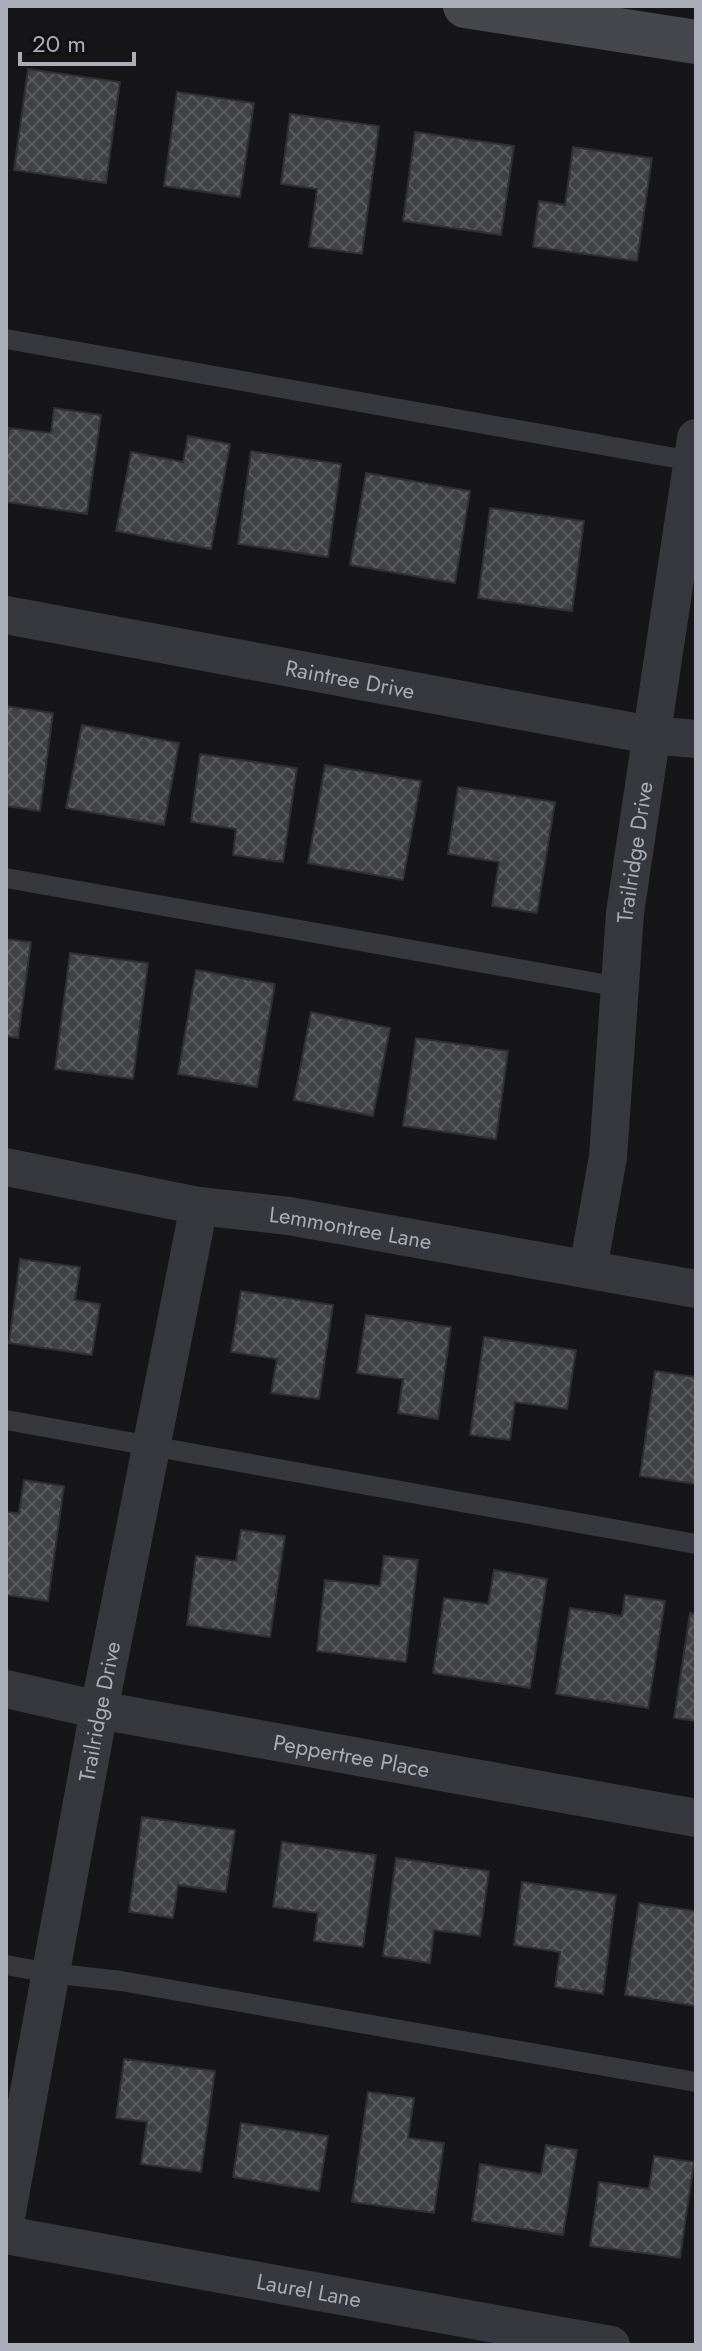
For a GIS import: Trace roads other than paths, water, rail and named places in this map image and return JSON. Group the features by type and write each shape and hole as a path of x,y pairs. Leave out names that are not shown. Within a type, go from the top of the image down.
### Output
{"main road":[{"path":"465,6 696,42"}],"street":[{"name":"Trailridge Drive","path":"588,1269 608,1157 625,913 694,450"},
{"name":"Raintree Drive","path":"6,615 650,735 696,739"},
{"name":"Lemmontree Lane","path":"6,1167 199,1206 289,1216 696,1289"},
{"name":"Trailridge Drive","path":"6,2217 99,1710 199,1206"},
{"name":"Peppertree Place","path":"6,1689 99,1710 696,1818"},
{"name":"Laurel Lane","path":"6,2235 611,2345"}],"lane":[{"path":"6,339 694,450"},
{"path":"6,878 620,987"},
{"path":"6,1420 696,1544"},
{"path":"6,1965 121,1981 696,2082"}]}
